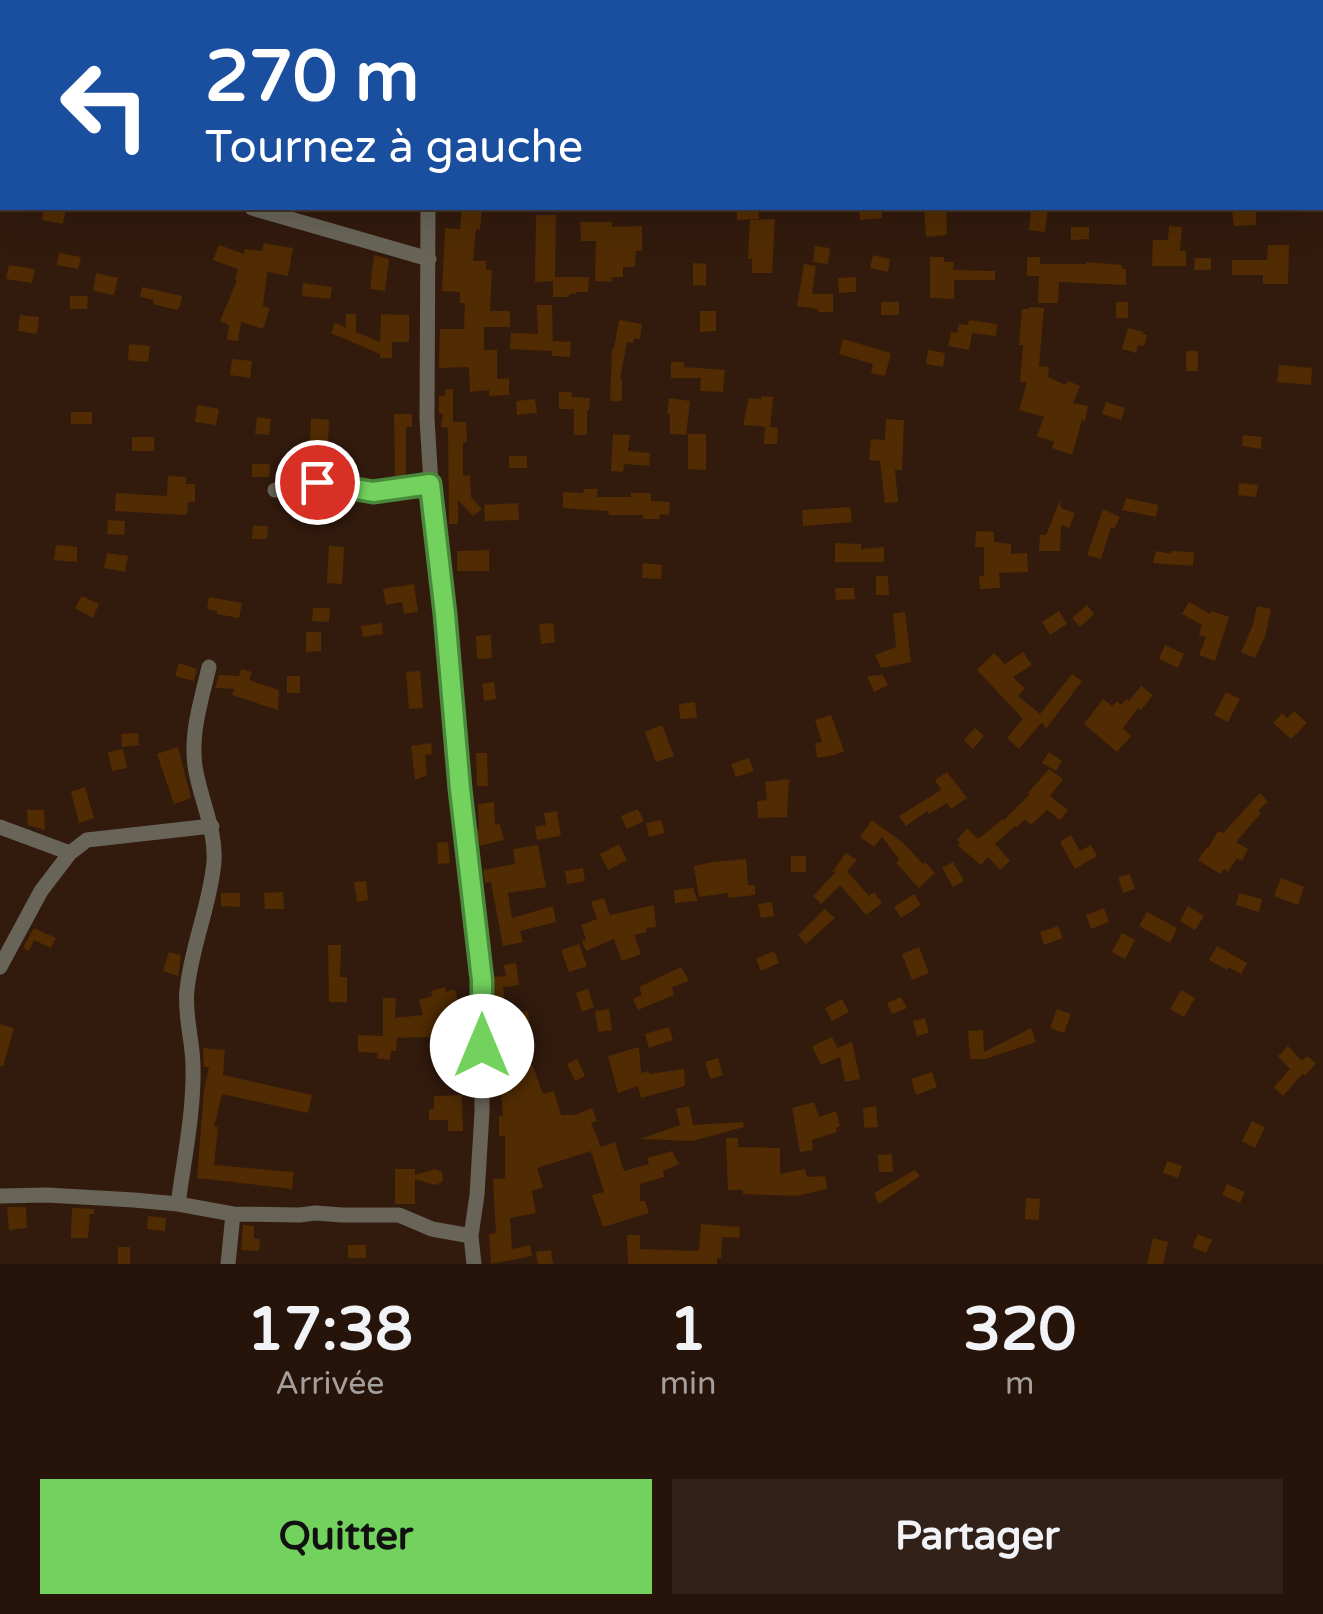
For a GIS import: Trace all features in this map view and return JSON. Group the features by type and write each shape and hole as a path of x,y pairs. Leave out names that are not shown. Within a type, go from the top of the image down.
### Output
{"street":[{"path":"259,210 428,259"},
{"path":"428,210 430,484 482,980 481,1129 471,1236 474,1264"},
{"path":"276,490 317,482 373,492 430,484"},
{"path":"178,1204 193,1065 186,996 214,861 212,826 196,772 192,738 209,667"},
{"path":"0,967 32,904 70,853 87,840 212,826"},
{"path":"0,827 70,853"},
{"path":"0,1196 47,1195 178,1204 233,1214 399,1215 432,1230 471,1236"},
{"path":"228,1264 233,1214"}],"building":[{"path":"44,210 66,210 63,224 42,220"},
{"path":"462,210 482,210 473,261 486,261 486,270 492,270 490,311 510,311 510,327 484,327 484,350 497,350 497,379 509,378 509,395 489,396 489,390 470,392 469,367 439,368 440,329 464,329 465,303 460,303 460,292 442,291 445,228 460,229"},
{"path":"737,210 758,210 759,219 737,220"},
{"path":"859,210 882,210 882,218 860,220"},
{"path":"924,210 946,210 947,235 926,237"},
{"path":"1031,210 1048,210 1045,232 1029,230"},
{"path":"1232,211 1256,211 1256,225 1234,226"},
{"path":"536,215 556,215 555,277 589,277 588,292 553,297 553,281 535,282"},
{"path":"775,219 772,273 752,273 752,259 748,259 750,220"},
{"path":"580,222 642,226 642,251 636,251 635,267 623,267 623,277 612,277 611,282 595,281 596,241 581,241"},
{"path":"1169,226 1182,227 1180,251 1186,251 1186,266 1152,266 1153,240 1168,240"},
{"path":"1071,227 1089,227 1089,239 1071,240"},
{"path":"264,243 293,248 288,276 267,272 263,306 270,308 263,329 241,322 238,341 227,340 229,325 220,321 238,269 213,260 219,245 244,254 245,249 262,251"},
{"path":"1268,245 1289,245 1288,284 1263,284 1263,275 1232,275 1232,260 1267,260"},
{"path":"815,246 830,248 828,264 813,262"},
{"path":"59,253 81,257 78,269 57,265"},
{"path":"374,255 389,259 385,291 370,289"},
{"path":"873,255 890,259 888,272 870,268"},
{"path":"930,257 954,262 953,270 995,271 995,280 954,280 954,299 930,298"},
{"path":"1027,257 1040,257 1040,264 1122,265 1126,269 1126,285 1059,282 1058,303 1038,303 1039,276 1027,276"},
{"path":"1195,258 1211,258 1211,270 1194,270"},
{"path":"693,263 706,264 706,286 693,285"},
{"path":"804,264 816,266 812,294 833,294 833,312 797,306"},
{"path":"9,265 35,269 32,283 6,279"},
{"path":"96,273 118,278 114,295 93,291"},
{"path":"856,277 856,292 839,293 838,278"},
{"path":"303,283 332,287 330,299 302,296"},
{"path":"142,287 182,296 180,306 177,310 153,304 154,300 140,297"},
{"path":"70,296 88,296 87,309 70,309"},
{"path":"881,302 899,302 899,315 881,315"},
{"path":"1116,302 1128,302 1128,318 1116,318"},
{"path":"537,305 552,305 553,350 553,341 571,342 570,357 552,356 552,351 510,349 511,333 538,334"},
{"path":"1044,308 1039,366 1049,367 1048,377 1080,386 1073,403 1088,406 1072,455 1052,448 1054,442 1037,436 1044,417 1019,410 1027,382 1020,382 1022,309"},
{"path":"700,311 716,311 716,331 700,332"},
{"path":"346,314 356,314 356,332 380,342 381,314 409,315 409,342 392,342 392,358 380,358 380,354 331,333 335,323 346,328"},
{"path":"20,315 39,317 37,334 18,331"},
{"path":"619,320 642,324 640,339 627,342 620,379 622,401 610,401 612,349"},
{"path":"969,320 997,324 996,336 972,333 969,350 948,346 951,332 957,333 959,324 968,325"},
{"path":"1128,328 1147,335 1144,346 1138,345 1136,353 1122,349"},
{"path":"843,339 891,353 885,376 871,373 873,364 839,354"},
{"path":"129,344 150,346 148,362 128,360"},
{"path":"928,350 945,353 943,367 926,364"},
{"path":"1186,351 1198,351 1198,371 1186,371"},
{"path":"232,359 252,361 250,378 230,375"},
{"path":"671,362 684,362 684,367 725,370 723,392 700,391 701,378 671,378"},
{"path":"1279,365 1312,368 1311,385 1277,382"},
{"path":"446,389 453,389 453,422 466,422 463,476 470,475 471,497 482,509 473,516 458,500 458,524 449,524 448,428 441,427 443,414 439,414 439,396 445,396"},
{"path":"559,392 590,398 587,435 574,435 574,409 559,409"},
{"path":"773,397 770,427 778,428 777,444 764,444 765,427 769,427 743,425 749,398"},
{"path":"669,398 690,401 686,435 670,434"},
{"path":"535,399 537,413 517,415 516,401"},
{"path":"1106,402 1125,408 1121,420 1102,414"},
{"path":"197,405 219,409 216,425 195,422"},
{"path":"71,412 92,412 92,424 71,424"},
{"path":"394,414 412,414 412,427 406,427 406,476 395,476"},
{"path":"257,417 271,419 269,435 255,434"},
{"path":"311,418 329,420 328,443 310,442"},
{"path":"886,419 904,420 902,470 895,470 898,502 885,503 880,461 869,460 871,439 885,440"},
{"path":"613,434 630,435 628,451 650,453 649,466 624,464 623,472 611,471"},
{"path":"688,434 706,434 706,470 688,469"},
{"path":"1243,435 1262,437 1261,449 1242,446"},
{"path":"132,437 154,437 154,451 132,451"},
{"path":"509,456 527,456 527,468 509,468"},
{"path":"252,464 270,464 269,477 252,477"},
{"path":"168,476 186,477 186,484 195,484 195,502 188,502 187,515 115,511 116,493 167,496"},
{"path":"1239,483 1258,485 1256,497 1238,495"},
{"path":"584,489 598,489 597,497 651,493 651,501 670,502 669,515 643,519 643,515 563,508 563,492 583,493"},
{"path":"1126,498 1158,505 1156,517 1122,510"},
{"path":"311,500 324,500 324,521 311,522"},
{"path":"1060,500 1061,508 1075,513 1069,528 1061,525 1060,551 1039,551 1040,535 1046,535"},
{"path":"518,503 519,520 485,521 484,505"},
{"path":"850,507 852,522 803,526 802,510"},
{"path":"1103,509 1120,517 1114,529 1111,527 1101,559 1087,555"},
{"path":"108,520 125,521 124,535 107,534"},
{"path":"253,526 268,526 267,539 252,539"},
{"path":"976,531 994,532 994,542 1011,544 1011,554 1027,553 1028,572 999,573 1000,588 980,589 984,547 975,547"},
{"path":"835,543 861,544 861,549 884,547 884,562 835,562"},
{"path":"56,545 77,547 77,562 54,560"},
{"path":"329,546 344,547 342,584 327,583"},
{"path":"489,550 489,571 457,571 457,551"},
{"path":"1156,551 1194,552 1193,566 1153,563"},
{"path":"107,553 128,556 125,572 104,568"},
{"path":"643,563 662,565 661,579 642,578"},
{"path":"876,576 888,576 889,595 876,595"},
{"path":"414,584 418,612 404,614 402,602 386,605 383,589"},
{"path":"835,588 854,588 855,599 836,600"},
{"path":"82,596 99,604 93,618 75,608"},
{"path":"209,597 242,603 239,618 207,609"},
{"path":"1189,602 1210,614 1211,611 1229,617 1215,661 1199,655 1206,637 1199,635 1202,625 1182,614"},
{"path":"1087,605 1094,614 1080,627 1072,618"},
{"path":"1257,606 1271,609 1255,658 1241,652"},
{"path":"313,608 330,608 329,622 312,621"},
{"path":"1059,611 1067,624 1050,635 1042,622"},
{"path":"905,612 911,662 881,668 875,655 896,647 893,614"},
{"path":"382,623 383,634 363,637 361,626"},
{"path":"553,623 555,642 541,644 539,624"},
{"path":"306,632 321,632 321,651 306,652"},
{"path":"491,635 492,658 477,659 476,636"},
{"path":"1165,645 1184,654 1178,668 1159,659"},
{"path":"1023,652 1032,665 1013,677 1025,689 1018,696 1040,714 1072,674 1082,681 1046,729 1042,722 1019,749 1007,738 1023,719 977,670 994,653 1005,664"},
{"path":"179,663 197,669 194,681 175,676"},
{"path":"241,669 252,672 249,680 279,690 278,710 232,695 235,689 215,688 219,675 239,676"},
{"path":"420,671 423,708 409,709 406,672"},
{"path":"883,675 888,685 874,692 867,676"},
{"path":"287,676 300,676 300,693 287,693"},
{"path":"494,682 496,699 484,701 482,684"},
{"path":"1141,686 1153,695 1123,728 1131,736 1117,752 1084,724 1103,699 1112,706 1117,701 1121,705"},
{"path":"1226,692 1240,699 1228,722 1214,715"},
{"path":"695,702 697,718 680,719 679,704"},
{"path":"1294,711 1307,723 1291,739 1273,723 1282,713 1287,718"},
{"path":"831,715 844,751 817,758 815,743 822,742 815,720"},
{"path":"662,725 674,756 656,762 645,732"},
{"path":"975,728 984,736 973,749 964,740"},
{"path":"138,733 139,745 122,747 121,734"},
{"path":"431,743 432,754 425,755 427,775 415,780 411,746"},
{"path":"178,747 191,798 174,804 157,754"},
{"path":"123,749 127,768 112,771 108,752"},
{"path":"1049,752 1062,761 1056,771 1042,763"},
{"path":"476,753 487,753 488,786 477,786"},
{"path":"749,758 754,771 736,777 731,764"},
{"path":"1049,769 1063,779 1050,796 1068,810 1060,820 1047,810 1031,825 1025,819 1015,826 995,844 1010,861 1000,870 988,857 981,865 958,846 957,840 967,828 978,839 1004,820"},
{"path":"947,772 967,798 951,809 947,803 929,814 927,811 906,826 899,816 941,790 935,780"},
{"path":"789,779 787,817 758,818 757,801 767,800 765,782"},
{"path":"85,787 94,818 79,823 71,792"},
{"path":"1260,793 1268,802 1236,842 1248,849 1242,861 1237,858 1228,872 1224,869 1220,874 1198,860 1218,831 1223,833"},
{"path":"494,802 495,825 500,824 504,840 480,846 476,830 478,804"},
{"path":"638,809 644,821 627,829 621,816"},
{"path":"27,810 44,810 45,830 28,825"},
{"path":"557,811 561,836 537,840 535,827 546,825 544,813"},
{"path":"661,820 665,833 649,837 646,823"},
{"path":"872,820 935,873 919,888 896,863 899,859 882,837 874,847 860,837"},
{"path":"1071,835 1080,851 1091,845 1097,856 1075,869 1060,842"},
{"path":"448,842 450,863 438,864 437,843"},
{"path":"619,844 627,860 608,870 600,854"},
{"path":"538,845 546,887 508,893 512,918 553,906 556,922 520,931 523,942 503,946 491,882 485,883 483,870 515,864 513,849"},
{"path":"846,853 857,860 847,871 869,896 874,892 882,903 866,915 840,885 821,904 813,896 837,871 832,872"},
{"path":"791,856 806,856 806,872 791,872"},
{"path":"746,859 748,885 755,885 755,895 699,897 694,866"},
{"path":"953,862 964,881 953,887 942,868"},
{"path":"583,868 585,881 567,884 565,871"},
{"path":"1130,874 1135,889 1123,893 1118,877"},
{"path":"1281,878 1304,887 1298,905 1274,896"},
{"path":"366,881 368,900 357,902 354,882"},
{"path":"693,888 698,901 675,903 674,890"},
{"path":"283,892 284,909 265,909 264,893"},
{"path":"221,893 240,893 240,907 221,906"},
{"path":"1239,893 1262,899 1259,912 1236,905"},
{"path":"914,894 921,905 901,918 894,907"},
{"path":"604,898 610,915 654,905 656,927 634,935 641,954 622,961 614,939 586,951 581,925 597,919 591,902"},
{"path":"772,902 774,916 761,918 758,904"},
{"path":"1188,906 1204,916 1195,930 1180,921"},
{"path":"1104,908 1109,922 1091,929 1086,915"},
{"path":"825,909 835,918 806,944 798,935"},
{"path":"1147,912 1177,928 1170,943 1139,926"},
{"path":"1058,926 1063,938 1044,945 1040,932"},
{"path":"34,928 56,938 51,948 34,940 29,951 23,948"},
{"path":"1122,933 1135,940 1125,959 1112,952"},
{"path":"579,944 587,966 569,972 561,950"},
{"path":"328,945 341,945 340,977 347,977 347,1002 329,1002"},
{"path":"1217,946 1247,963 1241,974 1209,960"},
{"path":"919,947 929,973 912,980 902,954"},
{"path":"774,951 779,963 761,971 756,959"},
{"path":"169,952 181,955 178,976 163,971"},
{"path":"516,963 519,985 503,987 505,1003 493,1004 493,977 506,976 504,965"},
{"path":"681,967 689,981 672,987 674,995 638,1010 633,999 642,995 639,987"},
{"path":"445,987 446,992 455,989 469,1070 457,1071 456,1064 433,1066 430,1037 397,1038 390,1060 377,1058 378,1053 358,1052 358,1035 383,1036 383,998 396,998 395,1018 423,1015 419,1000"},
{"path":"588,989 594,1007 582,1012 576,993"},
{"path":"1181,990 1195,998 1184,1017 1170,1009"},
{"path":"901,997 907,1008 892,1014 887,1003"},
{"path":"842,999 849,1012 832,1021 825,1008"},
{"path":"609,1009 612,1030 598,1032 595,1011"},
{"path":"1057,1009 1071,1014 1064,1033 1050,1028"},
{"path":"528,1011 531,1033 515,1036 512,1013"},
{"path":"925,1018 929,1033 917,1036 913,1021"},
{"path":"0,1024 14,1028 3,1066 0,1066"},
{"path":"669,1027 673,1040 649,1048 645,1034"},
{"path":"1031,1028 1036,1042 985,1059 970,1059 968,1031 983,1030 984,1052"},
{"path":"832,1037 839,1051 838,1048 852,1042 860,1079 845,1082 840,1057 821,1065 812,1046"},
{"path":"1288,1046 1302,1061 1307,1056 1316,1063 1283,1096 1274,1087 1290,1069 1278,1056"},
{"path":"639,1047 641,1073 684,1069 685,1086 641,1098 638,1086 618,1093 608,1056"},
{"path":"203,1048 225,1050 223,1075 312,1095 308,1113 222,1094 214,1127 218,1127 214,1165 294,1172 292,1189 197,1178 209,1067 204,1067"},
{"path":"524,1054 543,1094 554,1091 561,1115 575,1115 592,1108 597,1121 591,1123 601,1147 615,1142 624,1171 649,1164 647,1158 672,1151 679,1164 663,1171 664,1177 640,1184 640,1201 645,1201 649,1213 603,1227 592,1195 604,1192 591,1151 537,1168 543,1187 532,1191 536,1213 510,1218 512,1249 530,1245 532,1256 491,1264 489,1234 496,1233 493,1179 505,1178 505,1136 499,1136 499,1116 503,1116 500,1080 517,1079 510,1059"},
{"path":"718,1058 723,1075 710,1079 705,1062"},
{"path":"577,1059 585,1076 575,1081 567,1064"},
{"path":"932,1072 937,1087 916,1095 911,1079"},
{"path":"462,1095 463,1131 448,1131 448,1120 429,1120 434,1096"},
{"path":"814,1102 819,1117 836,1111 840,1126 837,1132 812,1140 813,1150 800,1152 792,1108"},
{"path":"689,1106 693,1125 743,1122 744,1127 693,1141 640,1139 680,1125 676,1109"},
{"path":"876,1106 878,1127 864,1128 863,1108"},
{"path":"1252,1121 1265,1127 1255,1148 1242,1141"},
{"path":"726,1138 738,1138 738,1147 780,1148 780,1174 805,1169 807,1177 825,1176 827,1189 796,1196 728,1190"},
{"path":"892,1154 893,1172 879,1172 878,1155"},
{"path":"1167,1161 1182,1166 1178,1178 1163,1173"},
{"path":"395,1169 415,1169 415,1175 435,1169 441,1171 442,1182 435,1185 415,1179 415,1204 395,1204"},
{"path":"915,1170 920,1176 879,1204 874,1193"},
{"path":"1227,1184 1245,1192 1240,1203 1222,1195"},
{"path":"1026,1198 1040,1199 1039,1220 1025,1219"},
{"path":"7,1207 26,1207 27,1228 9,1230"},
{"path":"72,1208 94,1209 88,1238 71,1238"},
{"path":"148,1216 166,1218 165,1231 147,1229"},
{"path":"701,1224 740,1227 739,1238 722,1237 717,1264 628,1264 627,1235 640,1235 640,1249 699,1251"},
{"path":"243,1225 254,1226 254,1238 260,1239 259,1251 241,1250"},
{"path":"1198,1234 1212,1240 1206,1253 1192,1247"},
{"path":"1153,1238 1168,1242 1163,1264 1147,1264"},
{"path":"348,1245 366,1245 366,1258 348,1258"},
{"path":"118,1247 130,1247 130,1264 118,1264"},
{"path":"551,1250 553,1264 538,1264 536,1252"}],"route":[{"path":"317,482 373,492 430,484 482,980 482,1046"}]}
